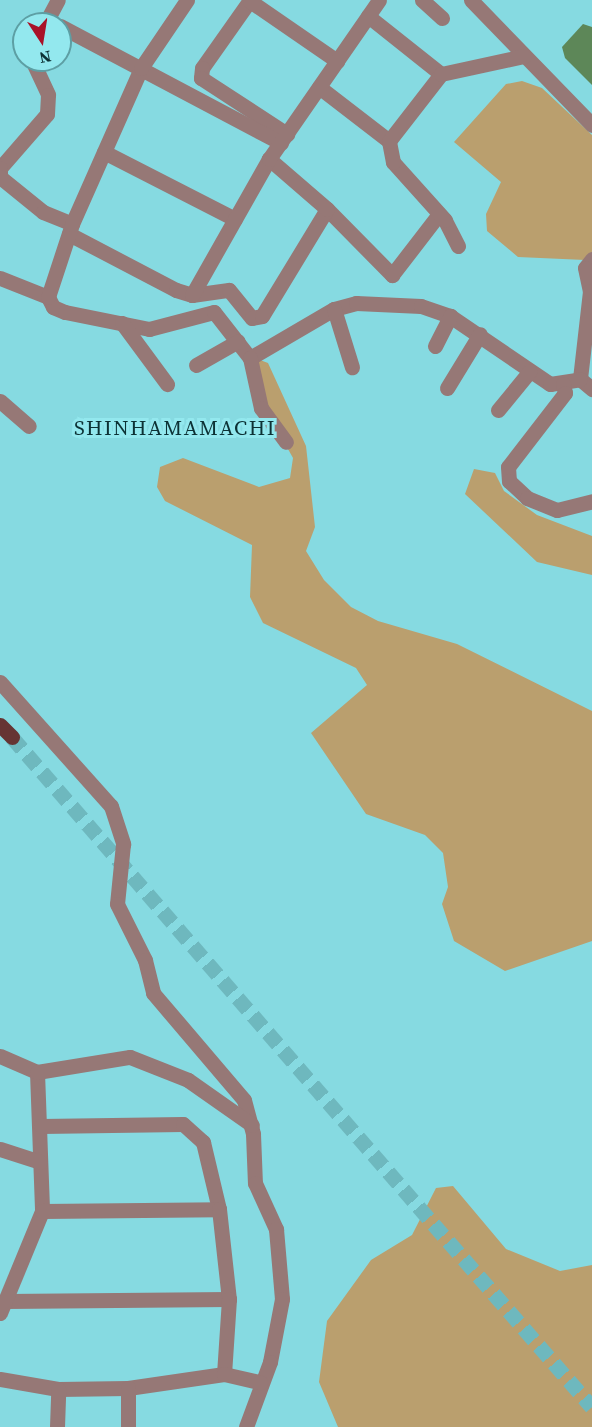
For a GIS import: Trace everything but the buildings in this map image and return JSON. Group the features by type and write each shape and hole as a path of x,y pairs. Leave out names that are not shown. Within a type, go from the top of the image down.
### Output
{"main road":[{"path":"0,725 12,737"}],"street":[{"path":"187,0 141,68 70,229 48,297 53,308 65,312 156,330 214,312 250,358 255,393 286,442"},
{"path":"192,295 269,159 379,0"},
{"path":"422,0 442,18"},
{"path":"471,0 592,125"},
{"path":"284,138 201,78 202,68 250,1 337,61"},
{"path":"368,16 441,74"},
{"path":"72,33 284,138"},
{"path":"388,141 441,74 524,56"},
{"path":"37,72 48,95 47,114 0,168 0,177 43,212 70,229 192,295 229,290 252,318 262,315 327,209"},
{"path":"319,87 388,141 393,162 439,214 458,246"},
{"path":"104,152 235,219"},
{"path":"269,159 327,209 385,275 392,275 439,214"},
{"path":"250,358 334,309 397,304 450,316 480,334 550,384 586,384 590,291 585,268 592,259"},
{"path":"0,278 48,297"},
{"path":"334,309 352,368"},
{"path":"435,346 450,316"},
{"path":"122,322 166,384"},
{"path":"447,388 480,334"},
{"path":"196,365 238,341"},
{"path":"498,410 530,371"},
{"path":"563,384 565,393 508,467 508,481 527,498 557,510 592,501"},
{"path":"1,404 29,426"},
{"path":"0,682 111,806 123,844 117,904 145,960 153,993 237,1089 252,1125 252,1167 276,1229 282,1299 270,1362 260,1383 246,1427"},
{"path":"0,1056 37,1072 130,1057 188,1080 252,1125"},
{"path":"37,1072 41,1126 42,1211 2,1307 229,1299"},
{"path":"41,1126 183,1124 203,1142 219,1209 229,1299 224,1374"},
{"path":"0,1149 40,1162"},
{"path":"42,1211 219,1209"},
{"path":"0,1379 58,1389 128,1388 224,1374 260,1383"},
{"path":"128,1388 128,1427"},
{"path":"57,1427 58,1389"}],"shaded area":[{"path":"583,24 592,27 592,85 565,58 562,47"},
{"path":"522,81 542,88 592,135 592,252 585,260 518,257 487,231 486,214 501,182 454,142 506,84"},
{"path":"260,360 268,363 306,446 315,527 306,551 324,580 351,607 378,621 457,644 592,711 592,941 505,971 454,941 442,904 448,887 443,853 425,835 366,814 311,733 367,685 356,668 263,623 250,597 252,545 165,501 157,487 160,467 183,458 259,487 290,478 293,458 265,408 253,366"},
{"path":"474,469 495,473 504,491 537,515 592,536 592,575 537,562 465,494"},
{"path":"453,1186 506,1249 560,1271 592,1265 592,1427 338,1427 319,1382 327,1321 371,1260 412,1235 436,1188"}],"tunnel":[{"path":"12,737 592,1407"}],"district":[{"name":"SHINHAMAMACHI","path":"175,428"}]}
